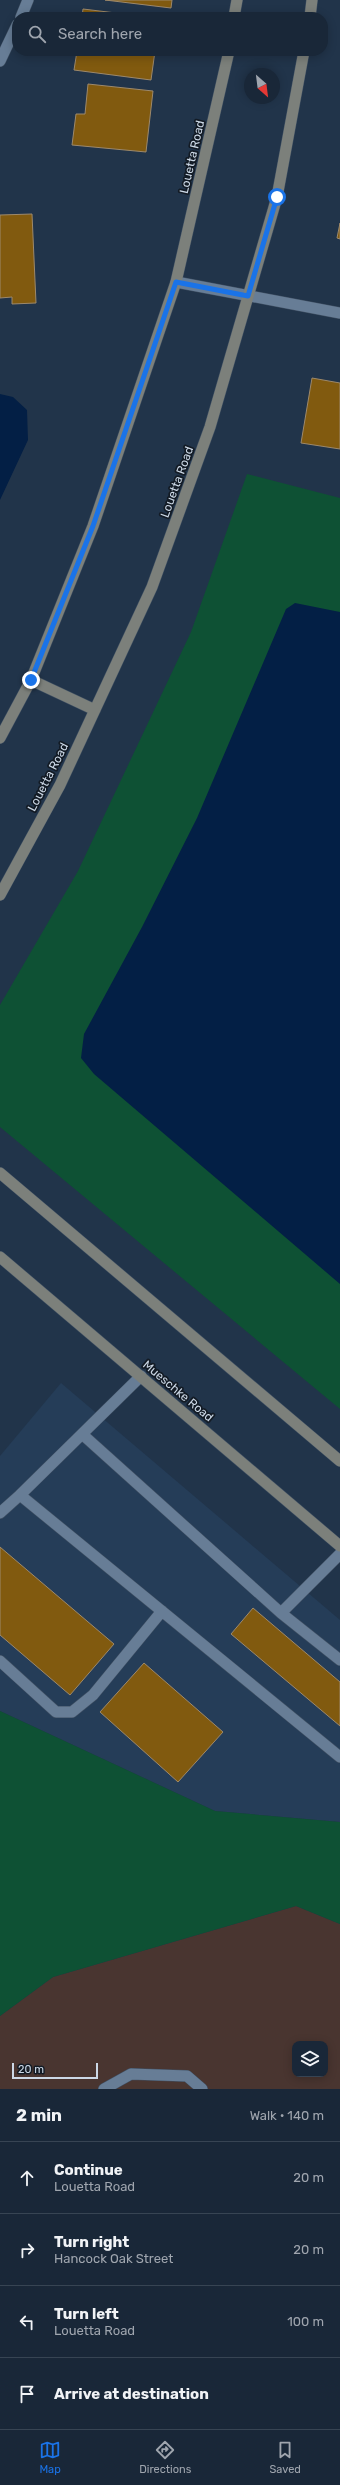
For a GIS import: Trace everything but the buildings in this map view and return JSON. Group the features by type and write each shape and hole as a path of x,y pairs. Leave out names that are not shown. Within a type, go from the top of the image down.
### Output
{"main road":[{"path":"235,12 237,0"},
{"path":"311,12 312,0"},
{"name":"Louetta Road","path":"0,738 31,680 93,526 176,282 228,56"},
{"name":"Louetta Road","path":"0,895 60,785 155,579 210,427 277,197 303,56"},
{"path":"31,680 95,710"},
{"path":"0,1173 340,1461"},
{"name":"Mueschke Road","path":"0,1257 340,1546"}],"street":[{"path":"23,12 28,0"},
{"path":"0,61 12,36"},
{"path":"176,282 340,313"},
{"path":"0,1513 141,1376"},
{"path":"82,1434 281,1613 340,1660"},
{"path":"20,1495 340,1757"},
{"path":"281,1613 340,1554"},
{"path":"0,1661 56,1712 72,1712 93,1695 162,1611"},
{"path":"104,2089 131,2074 187,2076 202,2089"}],"shaded area":[{"path":"0,394 13,397 27,410 28,440 0,500"},
{"path":"295,603 340,612 340,1284 94,1074 81,1058 84,1034 142,927 197,818 286,609"},
{"path":"61,1383 340,1620 340,1822 215,1811 0,1711 0,1456"},
{"path":"296,1906 340,1924 340,2089 0,2089 0,2016 53,1977"}],"green space":[{"path":"247,474 340,498 340,1409 0,1127 0,1005 78,871 191,632"},
{"path":"0,1711 215,1811 340,1822 340,1924 296,1906 53,1977 0,2016"}],"route":[{"path":"31,680 93,526 176,282 248,296 277,197"}]}
